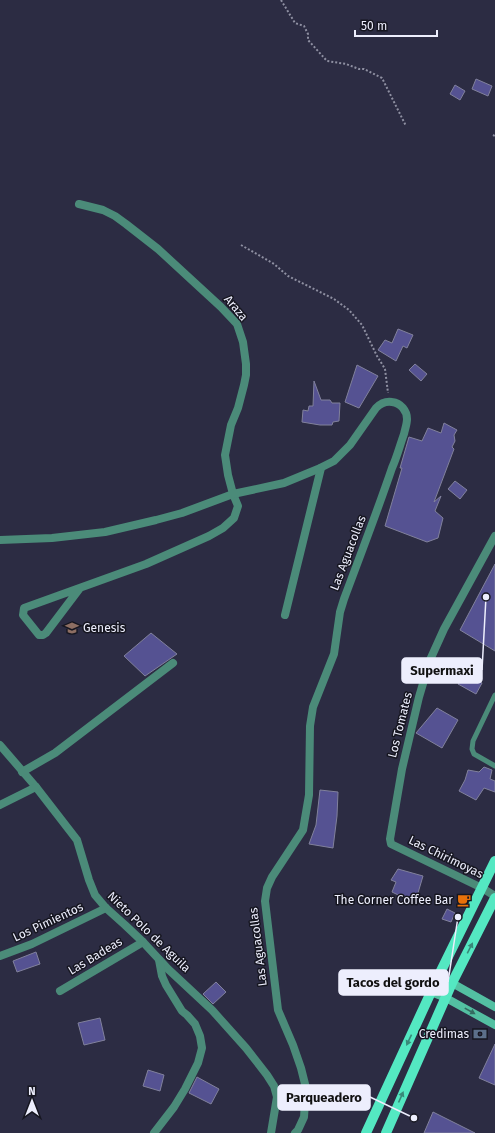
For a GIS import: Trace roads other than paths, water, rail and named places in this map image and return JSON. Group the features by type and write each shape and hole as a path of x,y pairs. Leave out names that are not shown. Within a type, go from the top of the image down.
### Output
{"main road":[{"path":"366,1133 438,977 495,861"},
{"path":"386,1133 452,983 495,897"},
{"path":"438,977 452,983 495,1007"},
{"path":"431,992 446,998 495,1025"}],"street":[{"name":"Araza","path":"79,204 103,210 115,216 158,250 222,307 237,324 243,342 246,364 244,385 238,408 231,425 225,455 228,475 238,506 234,518 223,528 209,536 146,564 24,608 23,615 39,635 43,635 80,588"},
{"name":"Las Aguacollas","path":"295,1133 304,1117 306,1088 299,1060 278,1010 265,901 267,888 272,877 303,830 309,795 310,726 313,707 334,654 340,612 344,599 399,451 407,422 407,416 403,408 398,404 390,402 378,406 362,426 350,445 334,461 321,468"},
{"path":"0,540 52,538 104,532 175,515 233,494 284,483 321,468"},
{"path":"285,615 321,468"},
{"name":"Los Tomates","path":"390,839 402,769 430,660 444,629 495,536"},
{"path":"22,772 54,753 173,663"},
{"name":"Nieto Polo de Aguila","path":"0,745 36,787 77,840 95,895 106,908 212,1010 246,1048 270,1080 274,1086 277,1098 271,1133"},
{"path":"0,805 36,787"},
{"name":"Las Chirimoyas","path":"390,839 391,844 482,888 495,897"},
{"name":"Los Pimientos","path":"0,956 32,944 106,908"},
{"name":"Las Badeas","path":"60,991 143,942"},
{"path":"154,1133 174,1107 185,1089 198,1063 202,1048 200,1036 195,1024 182,1011 166,986 162,976 159,959"}],"lane":[{"path":"495,695 473,742 472,749 474,754 495,766"}],"place":[{"name":"Supermaxi","path":"486,597"},
{"name":"Genesis","path":"72,628"},
{"name":"The Corner Coffee Bar","path":"464,900"},
{"name":"Tacos del gordo","path":"458,917"},
{"name":"Credimas","path":"480,1034"},
{"name":"Parqueadero","path":"414,1118"}]}
